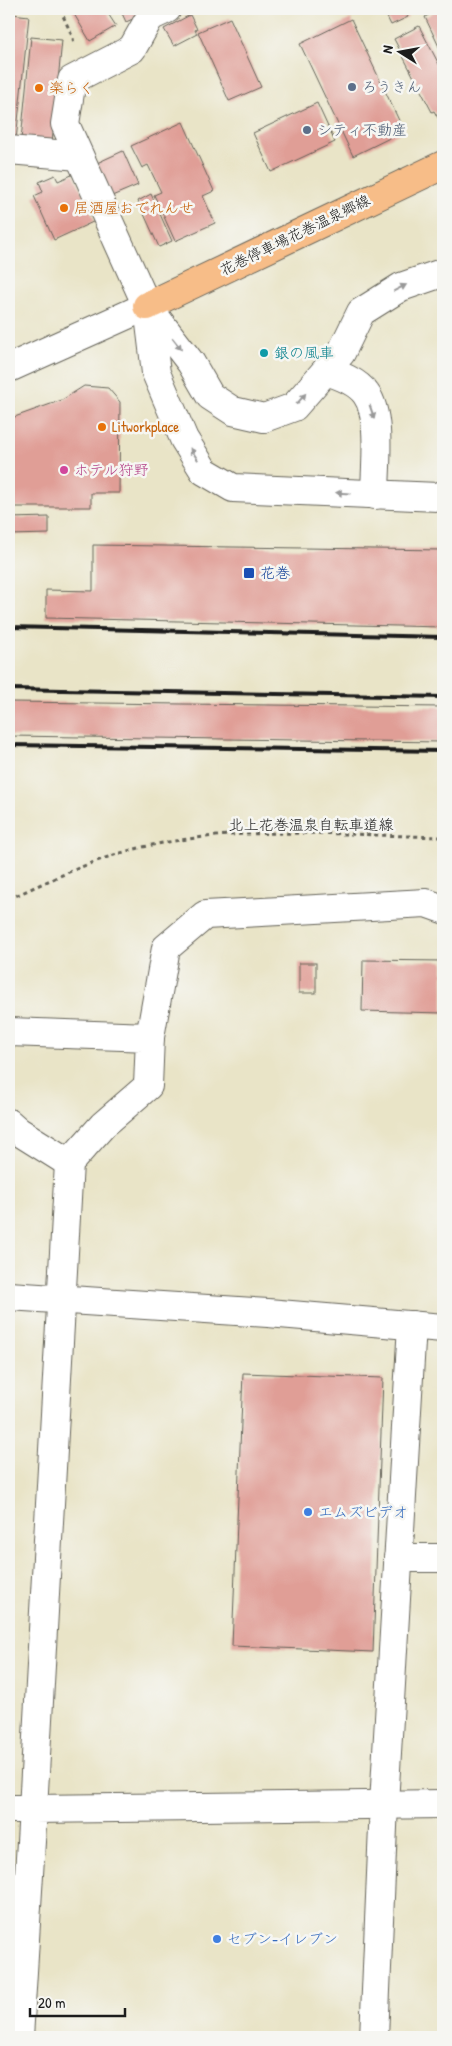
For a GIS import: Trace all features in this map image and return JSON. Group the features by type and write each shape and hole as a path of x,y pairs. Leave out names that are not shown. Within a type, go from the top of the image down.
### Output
{"main road":[{"name":"花巻停車場花巻温泉郷線","path":"148,306 443,165"}],"street":[{"path":"167,9 150,17 132,49 72,80 65,124 148,306 191,362 210,396 233,411 264,418 294,407 341,353 361,312 401,286 439,274 443,275"},
{"path":"9,150 79,156"},
{"path":"9,368 148,306"},
{"path":"148,306 156,373 184,439 204,471 233,488 375,495 438,497 443,495"},
{"path":"326,371 344,376 366,394 376,424 375,495"},
{"path":"19,2037 21,1809 61,1300 69,1163 103,1125 148,1086 150,1037 166,948 205,915 426,904 443,909"},
{"path":"9,1032 150,1037"},
{"path":"9,1123 18,1131 69,1163"},
{"path":"9,1296 268,1313 443,1328"},
{"path":"374,2037 384,1804 412,1325"},
{"path":"398,1558 443,1558"},
{"path":"21,1809 443,1804"}],"path":[{"path":"60,9 73,38 77,77"},
{"name":"北上花巻温泉自転車道線","path":"9,899 115,855 179,841 256,834 443,837"}],"building":[{"path":"71,9 105,9 116,26 90,41"},
{"path":"120,9 146,9 148,12 126,22"},
{"path":"383,9 404,9 408,17 391,25"},
{"path":"439,9 443,9 443,55 425,17"},
{"path":"12,14 29,16 16,140 9,139 9,32 11,32"},
{"path":"190,15 197,29 195,30 197,34 174,46 164,29"},
{"path":"230,18 261,87 229,101 198,32"},
{"name":"ろうきん","path":"351,19 404,131 353,156 300,44"},
{"path":"419,26 443,72 443,115 438,118 434,111 432,112 394,39"},
{"path":"31,37 62,40 52,143 21,140"},
{"path":"317,103 335,142 271,172 253,133"},
{"path":"183,122 214,191 203,196 215,223 175,241 154,195 161,192 148,165 142,168 131,146"},
{"path":"123,151 138,185 112,196 97,163"},
{"name":"居酒屋おでれんせ","path":"74,174 95,221 54,240 34,196 43,192 39,182 55,175 58,181"},
{"path":"9,179 14,180 12,224 9,224"},
{"path":"151,194 172,241 159,247 138,201"},
{"path":"84,386 108,388 120,402 119,493 91,493 91,507 9,507 9,419 62,400"},
{"path":"49,517 49,534 9,535 9,518"},
{"path":"93,545 443,550 443,627 46,618 46,590 93,591"},
{"path":"9,702 443,707 443,742 9,736"},
{"path":"363,960 443,961 443,1013 362,1011"},
{"path":"299,963 316,963 316,993 299,993"},
{"name":"エムズビデオ","path":"243,1373 383,1378 373,1652 232,1646"}],"railway":[{"path":"9,627 443,637"},
{"path":"9,689 443,697"},
{"path":"9,745 443,751"}],"place":[{"name":"ろうきん","path":"352,87"},
{"name":"楽らく","path":"39,88"},
{"name":"シティ不動産","path":"307,130"},
{"name":"居酒屋おでれんせ","path":"64,208"},
{"name":"銀の風車","path":"264,353"},
{"name":"Litworkplace","path":"102,427"},
{"name":"ホテル狩野","path":"64,470"},
{"name":"花巻","path":"249,573"},
{"name":"エムズビデオ","path":"308,1512"},
{"name":"セブン-イレブン","path":"217,1939"}]}
